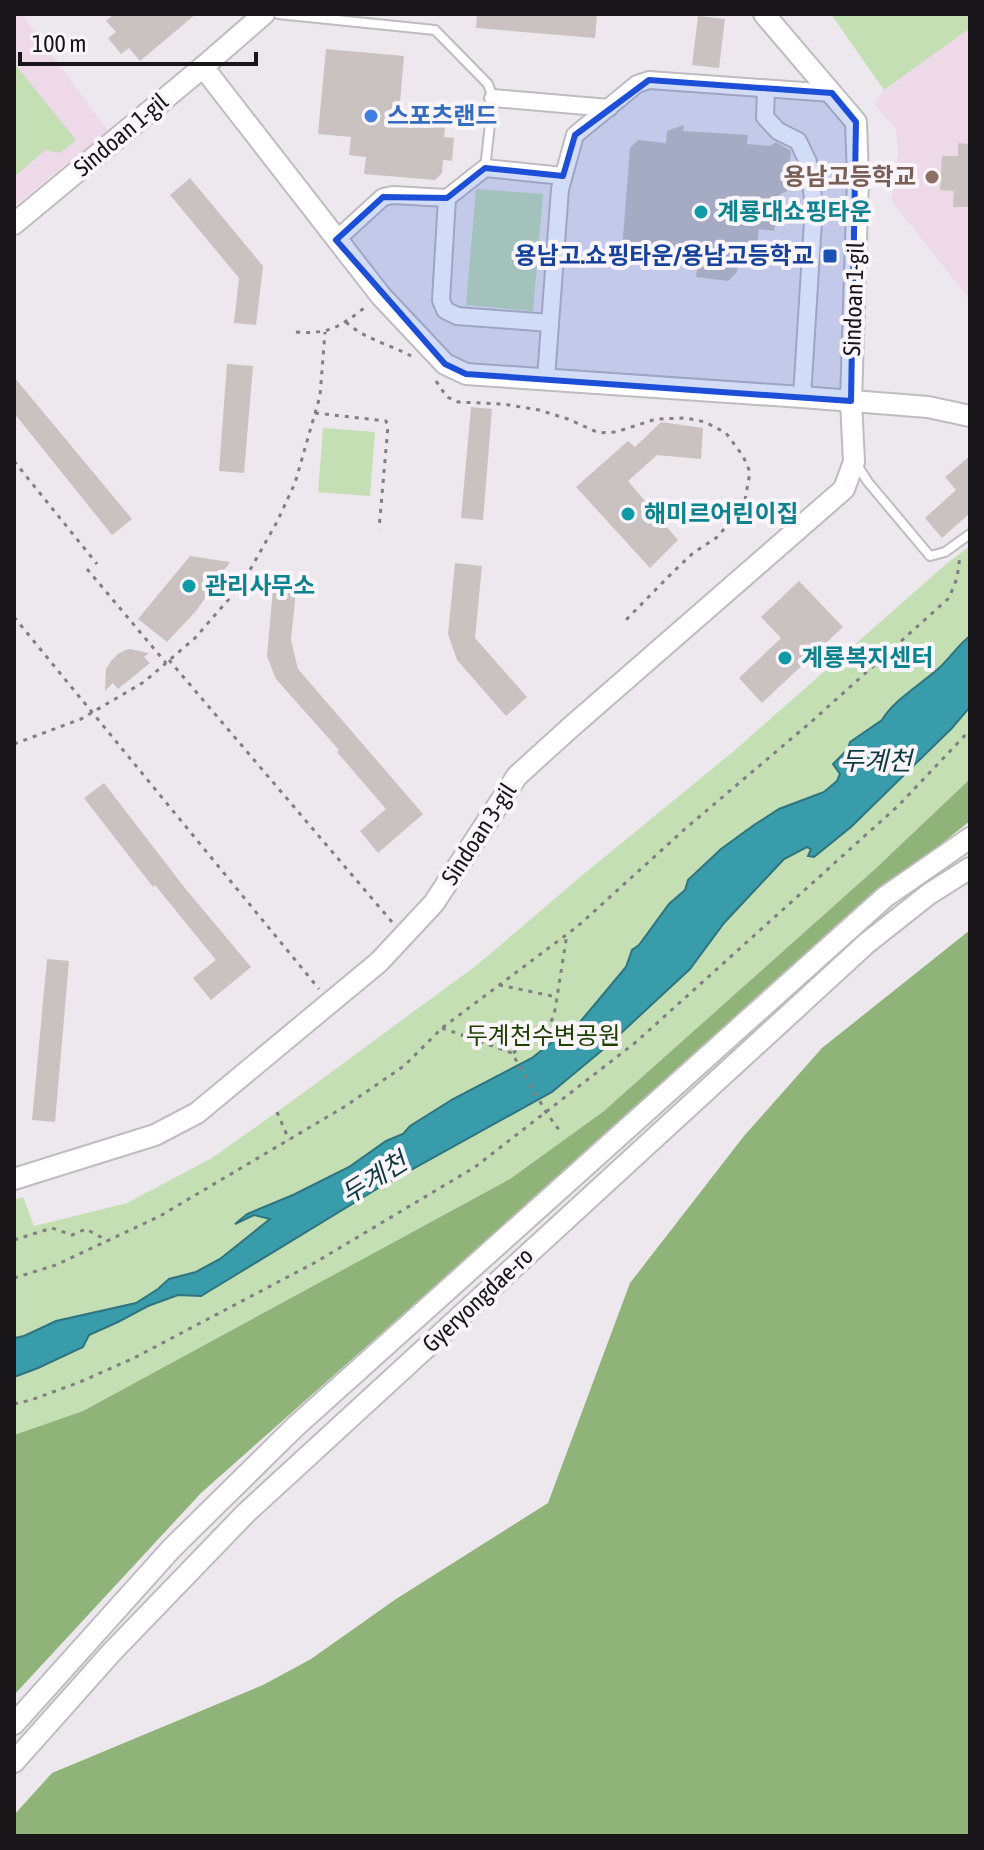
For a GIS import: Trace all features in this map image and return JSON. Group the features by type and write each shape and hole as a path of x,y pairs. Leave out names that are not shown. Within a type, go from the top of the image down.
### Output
{"street":[{"name":"Sindoan 1-gil","path":"14,224 264,14"},
{"name":"Sindoan 1-gil","path":"764,14 856,122 858,177 851,401"},
{"path":"203,67 381,296 445,364 466,374 928,407 970,416"},
{"path":"546,378 560,189 575,135 637,84 649,80 832,93"},
{"path":"766,89 765,117 778,131 798,141 808,162 814,205 802,397"},
{"path":"493,98 609,108"},
{"path":"336,240 383,197 447,198 485,168 563,176"},
{"path":"447,198 441,300 445,310 457,316 550,323"},
{"path":"851,401 854,462"},
{"name":"Sindoan 3-gil","path":"14,1179 155,1135 197,1113 379,962 434,903 517,776 844,489 854,462"},
{"name":"Gyeryongdae-ro","path":"14,1724 172,1548 296,1426 885,897 970,838"},
{"name":"Gyeryongdae-ro","path":"14,1762 111,1653 246,1513 867,943 929,894 970,868"}],"lane":[{"path":"278,14 435,30 488,84 493,98 485,168"},
{"path":"854,462 930,556 945,552 967,537"}],"path":[{"path":"296,332 325,332 346,322 381,296"},
{"path":"346,322 357,332 418,359"},
{"path":"14,744 81,719 144,682 195,638 242,584 295,483 320,396 325,332"},
{"path":"428,371 447,397 458,402 503,404 539,410 599,433 616,432 656,419 686,418 705,422 726,433 743,456 750,472 745,500 716,538 693,553 622,624"},
{"path":"315,413 386,421 379,529"},
{"path":"14,461 97,564"},
{"path":"14,1278 56,1265 160,1216 344,1107 404,1066 442,1028 567,934 949,598 967,537"},
{"path":"87,569 404,936"},
{"path":"14,617 330,1003"},
{"path":"14,1404 80,1382 134,1358 316,1262 475,1167 636,1042 877,826 970,730"},
{"path":"512,1053 546,1030 554,1016 567,934"},
{"path":"499,985 557,997"},
{"path":"442,1028 512,1053 559,1130"},
{"path":"277,1112 289,1140"},
{"path":"14,1240 52,1228 72,1235 86,1229 108,1241"}],"highlighted area":[{"path":"649,80 832,93 856,122 851,401 466,374 445,364 336,240 383,197 447,198 485,168 563,176 575,135"}],"shaded area":[{"path":"14,14 22,14 108,131 14,206"},
{"name":"용남고등학교","path":"970,28 970,300 891,200 898,154 896,129 874,104 884,90"}],"green space":[{"path":"831,14 970,14 970,28 884,90"},
{"path":"14,63 76,140 60,153 45,150 14,177"},
{"path":"476,189 543,194 533,311 466,305"},
{"path":"323,428 375,432 370,496 318,492"},
{"name":"두계천수변공원","path":"970,546 970,779 874,870 604,1111 510,1179 83,1411 14,1435 14,1200 23,1197 34,1226 127,1203 212,1158 477,965 734,751"},
{"path":"970,779 970,821 868,902 201,1493 14,1695 14,1435 83,1411 510,1179 604,1111 874,870"},
{"path":"970,930 970,1836 14,1836 14,1815 52,1773 263,1685 311,1659 396,1599 548,1503 630,1283 744,1136 822,1048"}],"water":[{"name":"두계천","path":"970,636 970,707 952,728 851,827 814,857 808,856 811,849 807,847 784,859 724,923 690,969 552,1092 380,1187 201,1296 178,1295 148,1306 89,1335 83,1347 14,1377 14,1338 56,1321 136,1303 169,1279 196,1272 220,1259 270,1219 254,1215 235,1224 247,1214 349,1167 453,1099 532,1058 562,1034 575,1028 626,967 632,950 669,904 685,890 688,880 721,849 754,825 779,809 824,792 837,781 840,774 833,764 848,749 850,742 882,720 894,705 939,668"}],"building":[{"path":"114,14 196,14 140,61 129,48 121,54 108,38 116,32 106,21"},
{"path":"477,14 597,14 595,38 476,28"},
{"path":"698,16 725,19 719,68 692,65"},
{"name":"스포츠랜드","path":"326,49 404,56 399,114 446,118 444,137 454,138 452,161 443,160 442,173 435,180 364,174 366,157 349,155 351,137 318,134"},
{"name":"계룡대쇼핑타운","path":"684,125 683,131 748,135 747,144 770,146 776,142 791,151 787,191 779,195 774,231 759,229 754,267 738,265 737,272 728,281 696,277 698,263 624,255 622,250 630,148 638,140 666,143 667,131"},
{"path":"958,143 970,144 970,207 953,207 954,191 940,190 942,156 958,156"},
{"path":"190,178 263,266 256,325 234,323 239,278 170,195"},
{"path":"227,364 253,366 244,473 219,471"},
{"path":"14,377 132,519 112,535 14,413"},
{"path":"471,407 492,409 483,520 461,518"},
{"name":"해미르어린이집","path":"661,422 703,428 701,459 657,455 628,481 678,540 650,568 576,487 628,441 635,447"},
{"path":"970,456 970,513 942,538 925,518 956,490 945,477"},
{"name":"관리사무소","path":"190,556 230,562 196,611 167,642 138,619"},
{"path":"455,563 482,566 475,638 527,697 506,716 457,660 448,634"},
{"path":"274,578 297,580 291,640 298,669 423,814 378,853 360,831 386,809 276,679 267,656"},
{"name":"계룡복지센터","path":"799,581 843,627 762,703 739,678 781,638 761,617"},
{"path":"129,649 149,653 144,657 150,663 118,689 113,683 105,691 106,669 119,653"},
{"path":"104,783 184,887 251,967 211,1000 193,978 216,960 155,885 153,887 84,798"},
{"path":"47,959 69,961 55,1122 32,1120"}],"place":[{"name":"스포츠랜드","path":"371,116"},
{"name":"용남고등학교","path":"932,177"},
{"name":"계룡대쇼핑타운","path":"701,212"},
{"name":"용남고.쇼핑타운/용남고등학교","path":"830,256"},
{"name":"해미르어린이집","path":"628,514"},
{"name":"관리사무소","path":"189,586"},
{"name":"계룡복지센터","path":"785,658"}]}
